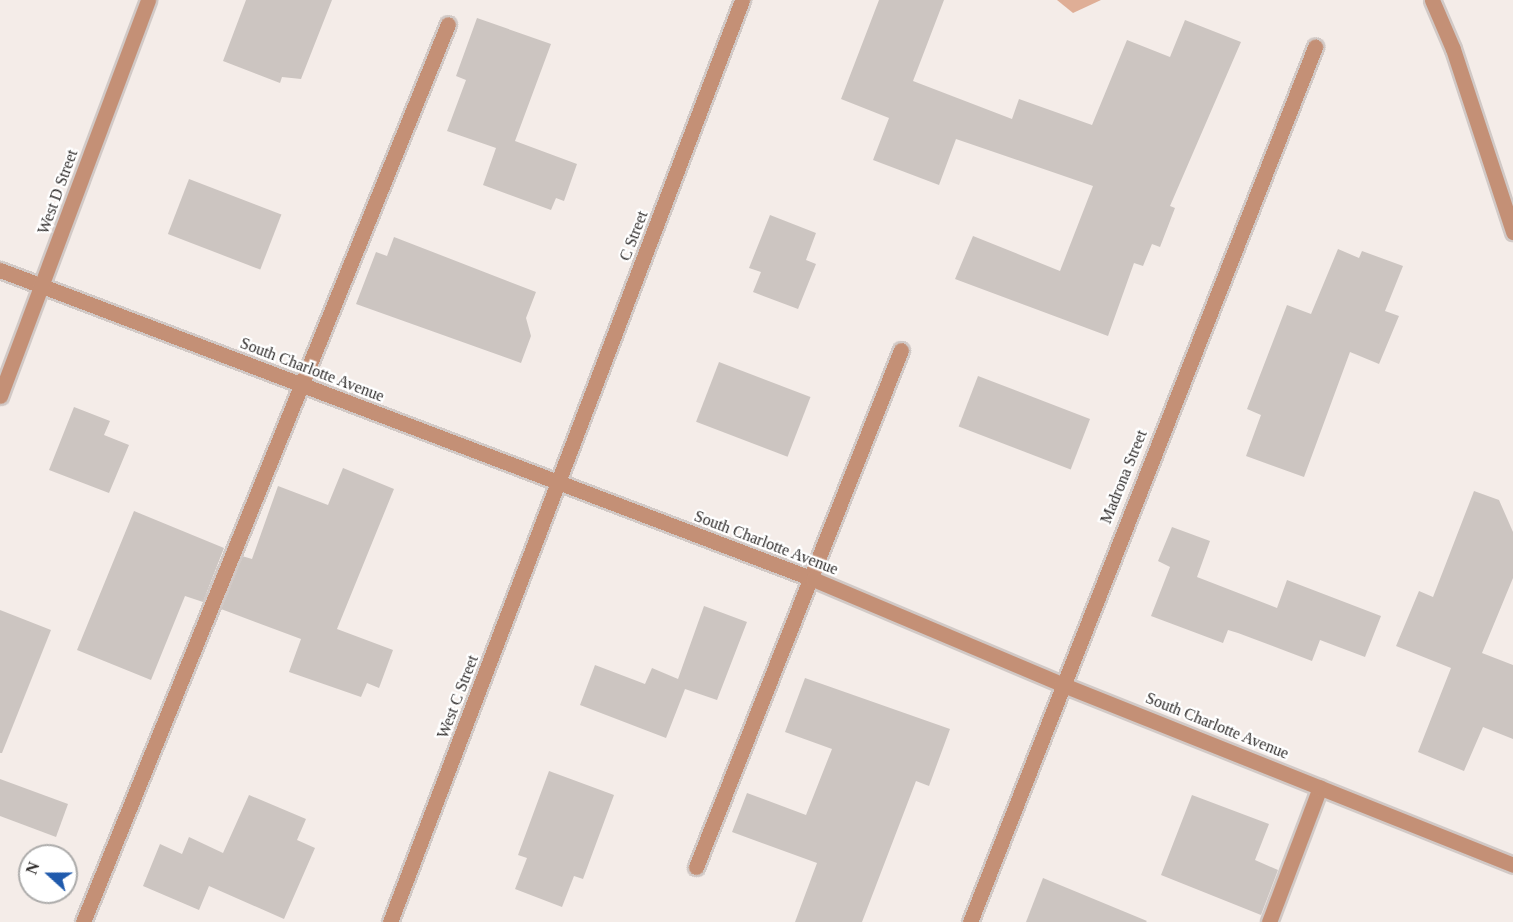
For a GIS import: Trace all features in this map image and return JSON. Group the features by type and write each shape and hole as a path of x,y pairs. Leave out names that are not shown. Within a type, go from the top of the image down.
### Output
{"street":[{"name":"West D Street","path":"0,396 148,0"},
{"name":"C Street","path":"560,485 742,0"},
{"path":"1432,0 1453,49 1513,232"},
{"path":"83,922 299,385 448,24"},
{"name":"Madrona Street","path":"970,922 1061,684 1315,47"},
{"name":"South Charlotte Avenue","path":"0,270 560,485 813,579 1061,684 1513,865"},
{"path":"696,867 813,579 901,350"},
{"name":"West C Street","path":"390,922 560,485"},
{"path":"1269,922 1320,788"}],"shaded area":[{"path":"1057,0 1101,0 1073,13"}],"building":[{"path":"246,0 332,0 301,79 282,77 280,83 223,61"},
{"path":"879,0 944,0 913,81 1012,119 1019,99 1092,125 1127,40 1170,57 1185,20 1241,42 1170,206 1175,208 1160,247 1152,244 1143,266 1134,263 1108,336 955,279 973,236 1060,271 1093,186 956,139 939,185 873,160 889,118 841,99"},
{"path":"477,18 551,44 515,141 577,164 564,201 556,198 551,210 483,185 496,148 447,131 466,80 456,76"},
{"path":"189,179 281,214 260,270 168,234"},
{"path":"770,215 816,233 806,260 816,264 798,309 753,292 761,272 749,268"},
{"path":"394,237 536,292 526,318 531,336 521,363 356,304 376,252 387,256"},
{"path":"1338,249 1359,258 1362,251 1403,266 1385,311 1399,316 1379,364 1350,352 1304,477 1246,456 1261,415 1247,409 1287,305 1311,314"},
{"path":"719,362 810,397 788,457 696,422"},
{"path":"978,376 1090,419 1071,469 959,426"},
{"path":"74,407 110,421 104,435 129,445 109,493 49,470"},
{"path":"343,468 394,489 337,629 393,650 379,688 367,683 361,697 289,672 301,639 221,609 242,556 252,559 278,486 328,505"},
{"path":"1474,491 1499,500 1513,532 1513,578 1482,653 1513,665 1513,739 1483,727 1464,771 1418,752 1451,668 1396,646 1419,591 1433,597"},
{"path":"134,511 224,548 203,602 185,596 151,680 77,650"},
{"path":"1172,527 1210,541 1197,577 1277,608 1287,580 1381,616 1365,657 1320,640 1312,661 1228,630 1223,643 1151,616 1170,567 1158,561"},
{"path":"704,606 747,622 717,700 685,689 666,738 580,705 595,665 645,684 652,668 678,679"},
{"path":"0,610 51,630 2,753 0,753"},
{"path":"805,678 950,729 929,786 916,781 862,922 795,922 817,863 732,832 747,793 806,815 832,749 785,732"},
{"path":"549,771 614,795 583,879 574,876 562,907 515,889 527,858 518,855"},
{"path":"0,779 68,804 56,837 0,816"},
{"path":"249,795 306,819 297,840 315,848 284,919 209,886 199,910 143,886 160,844 182,854 189,837 223,853"},
{"path":"1192,795 1269,824 1255,860 1278,870 1261,915 1161,875"},
{"path":"1043,878 1147,921 1026,922"}]}
